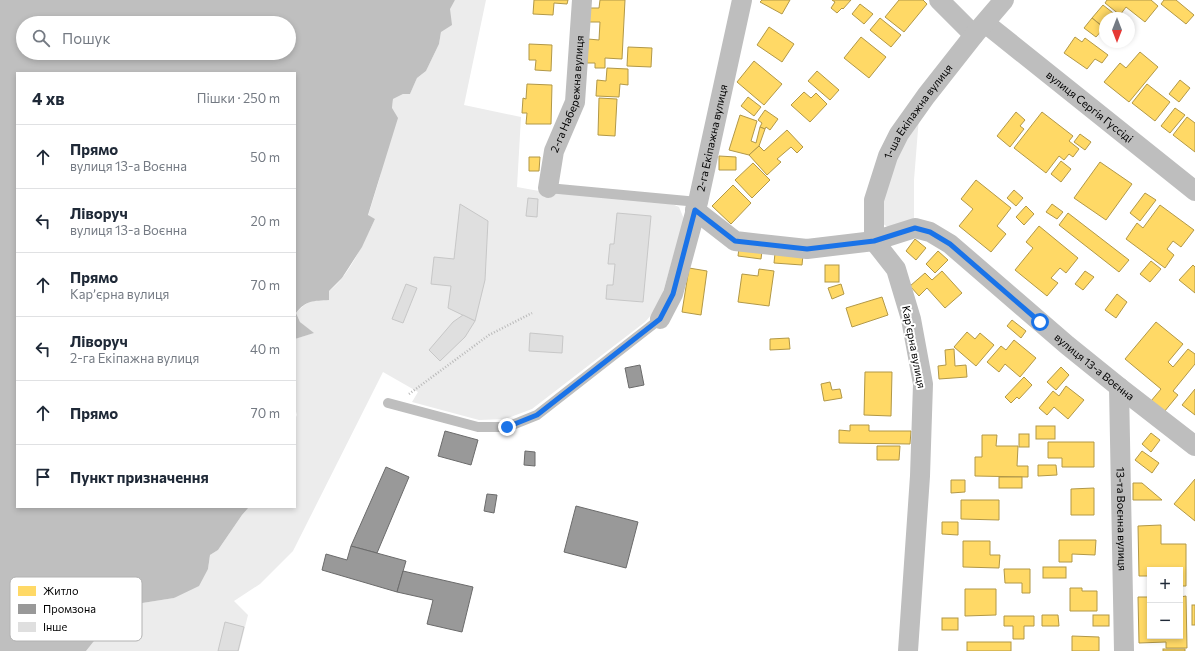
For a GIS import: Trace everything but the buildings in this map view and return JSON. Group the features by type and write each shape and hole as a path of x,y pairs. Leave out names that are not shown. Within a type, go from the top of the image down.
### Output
{"street":[{"name":"2-га Набережна вулиця","path":"548,188 554,151 575,102 582,0"},
{"name":"2-га Екіпажна вулиця","path":"660,319 673,294 697,206 742,0"},
{"name":"вулиця Сергія Гуссіді","path":"939,0 1195,191"},
{"name":"1-ша Екіпажна вулиця","path":"874,241 874,200 888,156 899,134 926,96 1004,0"},
{"path":"697,206 735,241 807,249 874,241"},
{"name":"вулиця 13-а Воєнна","path":"874,241 915,228 930,232 950,244 1067,345 1195,446"},
{"name":"Карʼєрна вулиця","path":"874,241 896,269 911,319 923,384 920,476 908,651"},
{"name":"13-та Воєнна вулиця","path":"1119,387 1124,651"}],"lane":[{"path":"548,188 697,206"},
{"path":"388,403 478,427 507,427 537,415 660,319"}],"path":[{"path":"404,397 489,335 532,313"}],"shaded area":[{"path":"0,0 455,0 450,9 452,25 441,32 439,44 426,71 417,78 410,94 403,94 393,99 392,108 398,118 368,215 375,219 362,247 342,278 329,291 329,300 307,303 296,313 296,72 16,72 16,508 248,508 218,550 210,555 208,569 199,586 174,598 142,603 142,577 10,577 10,641 94,641 86,651 0,651"},
{"path":"455,0 486,0 464,105 521,117 517,187 539,191 667,202 679,207 684,219 659,306 645,322 532,409 505,419 479,420 412,402 418,392 383,372 293,551 260,584 234,601 248,615 239,651 86,651 94,641 142,641 142,603 174,598 208,569 210,555 218,550 248,508 296,508 296,339 313,333 300,322 296,313 303,306 329,291 336,285 343,277 361,248 375,219 368,216 380,177 393,99 403,94 410,94 417,78 426,71 439,44 441,32 449,9"},
{"path":"919,117 914,180 914,219 889,228 882,223 880,199 886,179"},
{"path":"296,313 300,322 314,333 296,339"}],"route":[{"path":"507,427 537,415 660,319 673,294 695,210 735,241 807,249 874,241 915,228 930,232 950,244 1040,322"}]}
